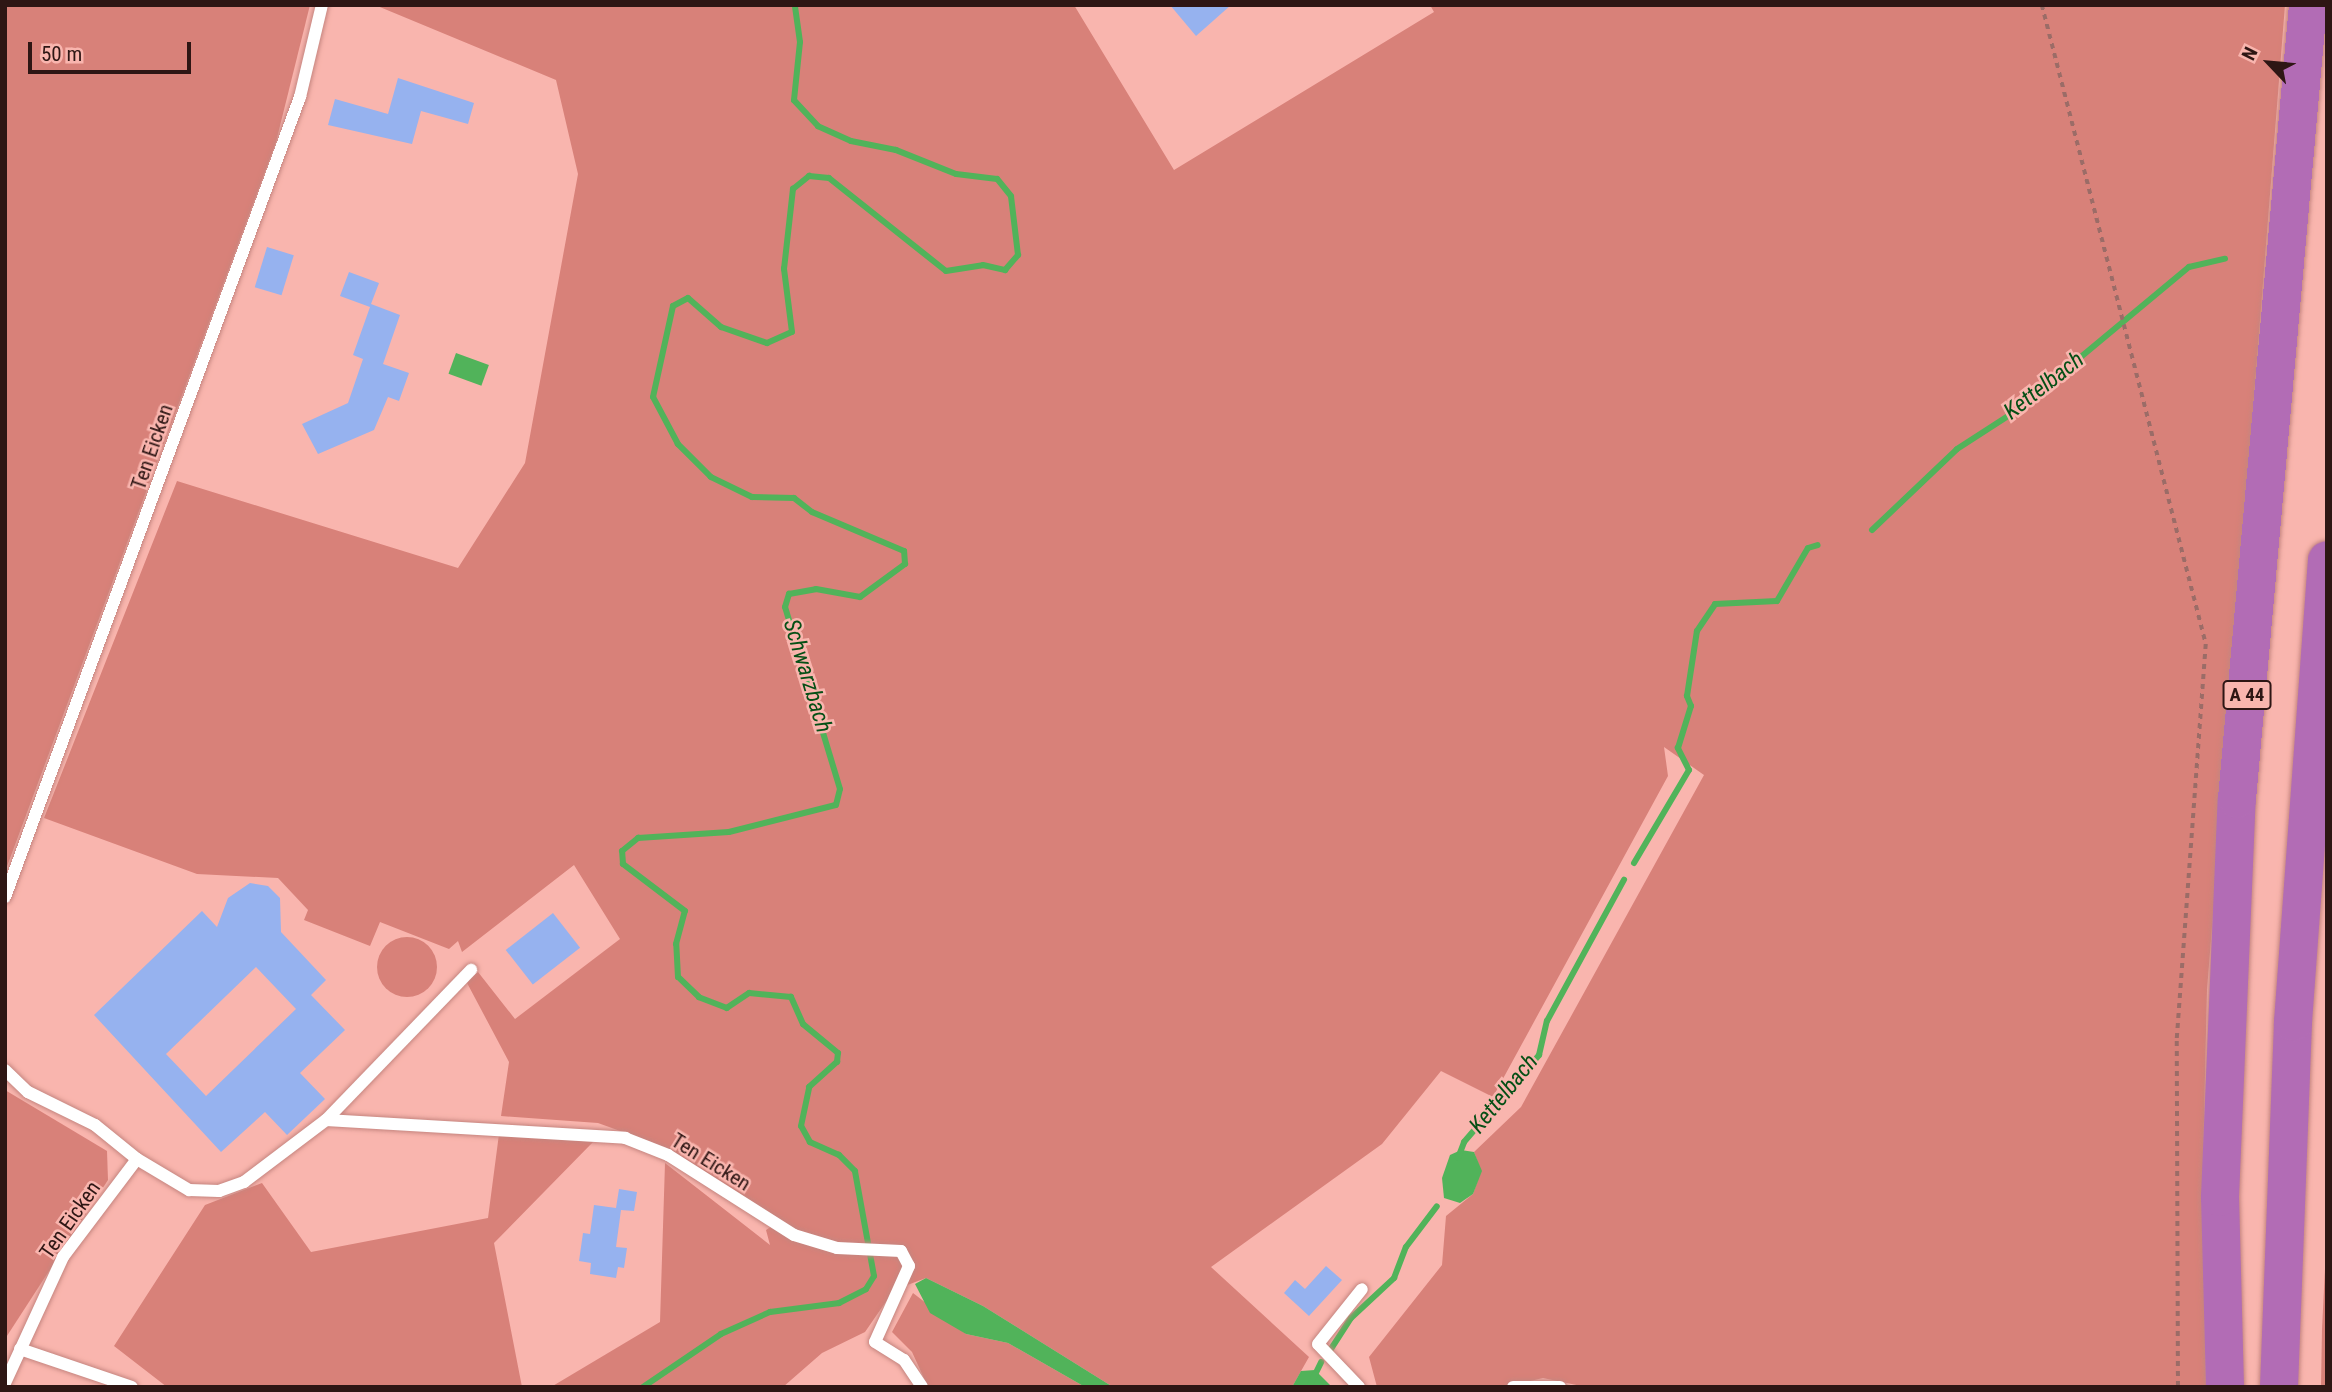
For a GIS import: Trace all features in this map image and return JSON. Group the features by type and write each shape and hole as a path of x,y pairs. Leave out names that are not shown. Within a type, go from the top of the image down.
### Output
{"highway":[{"name":"A 44","path":"2225,1387 2220,1197 2236,826 2308,5"},
{"path":"2279,1387 2293,1022 2327,561"}],"lane":[{"name":"Ten Eicken","path":"5,897 300,97 322,5"},
{"path":"5,1070 29,1092 95,1125 137,1159 188,1189 219,1191 244,1182 326,1119 471,970"},
{"name":"Ten Eicken","path":"326,1119 625,1138 667,1154 794,1235 859,1250 901,1251 909,1266 875,1342 904,1360 922,1387"},
{"name":"Ten Eicken","path":"5,1383 63,1257 137,1159"},
{"path":"1359,1387 1318,1344 1362,1289"},
{"path":"20,1349 132,1387"},
{"path":"1513,1387 1560,1387"}],"path":[{"path":"2042,5 2206,644 2178,1041 2178,1387"}],"shaded area":[{"path":"5,5 310,5 276,142 5,872"},
{"path":"375,5 1074,5 1174,170 1434,12 1430,5 2285,5 2207,990 2202,1203 2206,1387 1586,1387 1543,1378 1504,1387 1377,1387 1369,1357 1442,1265 1446,1216 1473,1194 1481,1171 1474,1152 1521,1107 1704,775 1664,747 1668,776 1493,1097 1441,1071 1382,1144 1211,1267 1309,1357 1292,1387 1113,1387 983,1306 926,1278 894,1290 865,1332 822,1353 783,1387 551,1387 660,1322 665,1163 770,1245 766,1230 781,1220 667,1148 598,1123 501,1116 509,1062 466,981 478,972 515,1019 620,939 574,865 462,952 458,941 449,949 380,922 370,946 304,920 308,910 278,878 197,874 44,818 177,481 458,568 525,463 578,174 556,80"},
{"path":"456,353 489,365 481,386 448,374"},
{"path":"407,937 424,942 432,950 437,967 432,984 424,992 407,997 390,992 382,984 377,967 382,950 390,942"},
{"path":"5,1090 107,1151 108,1180 5,1339"},
{"path":"499,1134 593,1142 494,1243 522,1387 167,1387 114,1346 205,1205 262,1183 311,1252 488,1218"},
{"path":"1461,1150 1474,1152 1482,1171 1473,1194 1460,1203 1444,1198 1442,1178 1450,1155"},
{"path":"2327,1229 2327,1387 2321,1387 2322,1329"},
{"path":"926,1278 983,1306 1113,1387 1085,1387 1008,1343 966,1334 930,1313 915,1284"},
{"path":"913,1293 966,1334 1008,1343 1085,1387 928,1387 912,1352 892,1332"},
{"path":"1315,1370 1332,1387 1292,1387 1301,1371"}],"building":[{"path":"1170,5 1231,5 1196,36"},
{"path":"398,78 474,103 468,124 421,111 412,144 328,125 335,99 388,114"},
{"path":"267,247 294,255 281,295 255,287"},
{"path":"349,272 379,283 371,304 400,315 383,364 409,373 399,401 388,397 374,430 318,454 302,424 348,403 363,359 353,355 370,307 340,296"},
{"path":"250,883 268,886 280,898 281,932 326,980 311,995 345,1030 300,1073 325,1099 287,1135 265,1112 221,1152 94,1015 202,911 217,927 228,898","holes":["256,967 296,1009 206,1096 166,1054"]},
{"path":"553,913 580,948 533,985 506,950"},
{"path":"619,1189 637,1192 634,1211 621,1210 616,1247 627,1248 624,1268 618,1267 616,1278 590,1274 591,1263 579,1261 583,1233 590,1234 594,1205 616,1208"},
{"path":"1326,1266 1342,1280 1309,1316 1284,1293 1295,1280 1305,1289"}],"waterway":[{"name":"Schwarzbach","path":"643,1387 721,1334 770,1312 839,1303 866,1289 874,1276 855,1171 839,1155 810,1142 801,1126 809,1087 837,1062 838,1053 803,1024 791,997 749,993 727,1008 699,997 678,977 676,944 685,911 623,864 622,851 638,838 729,832 836,805 840,789 785,607 789,594 816,589 860,597 905,564 904,551 812,512 794,498 752,497 711,477 678,444 653,397 673,306 688,298 721,327 767,343 792,332 784,269 793,189 809,176 829,178 946,271 983,265 1005,270 1018,255 1011,196 997,179 956,174 896,150 851,141 818,126 794,100 800,42 795,5"},
{"name":"Kettelbach","path":"1872,530 1957,449 2016,411 2189,267 2225,259"},
{"name":"Kettelbach","path":"1634,863 1689,770 1678,748 1691,706 1687,696 1697,631 1715,604 1777,601 1808,548 1818,545"},
{"name":"Kettelbach","path":"1458,1158 1464,1142 1539,1055 1547,1021 1624,880"},
{"name":"Kettelbach","path":"1329,1352 1351,1318 1394,1278 1406,1247 1437,1206"},
{"name":"Kettelbach","path":"1309,1387 1321,1362"}]}
